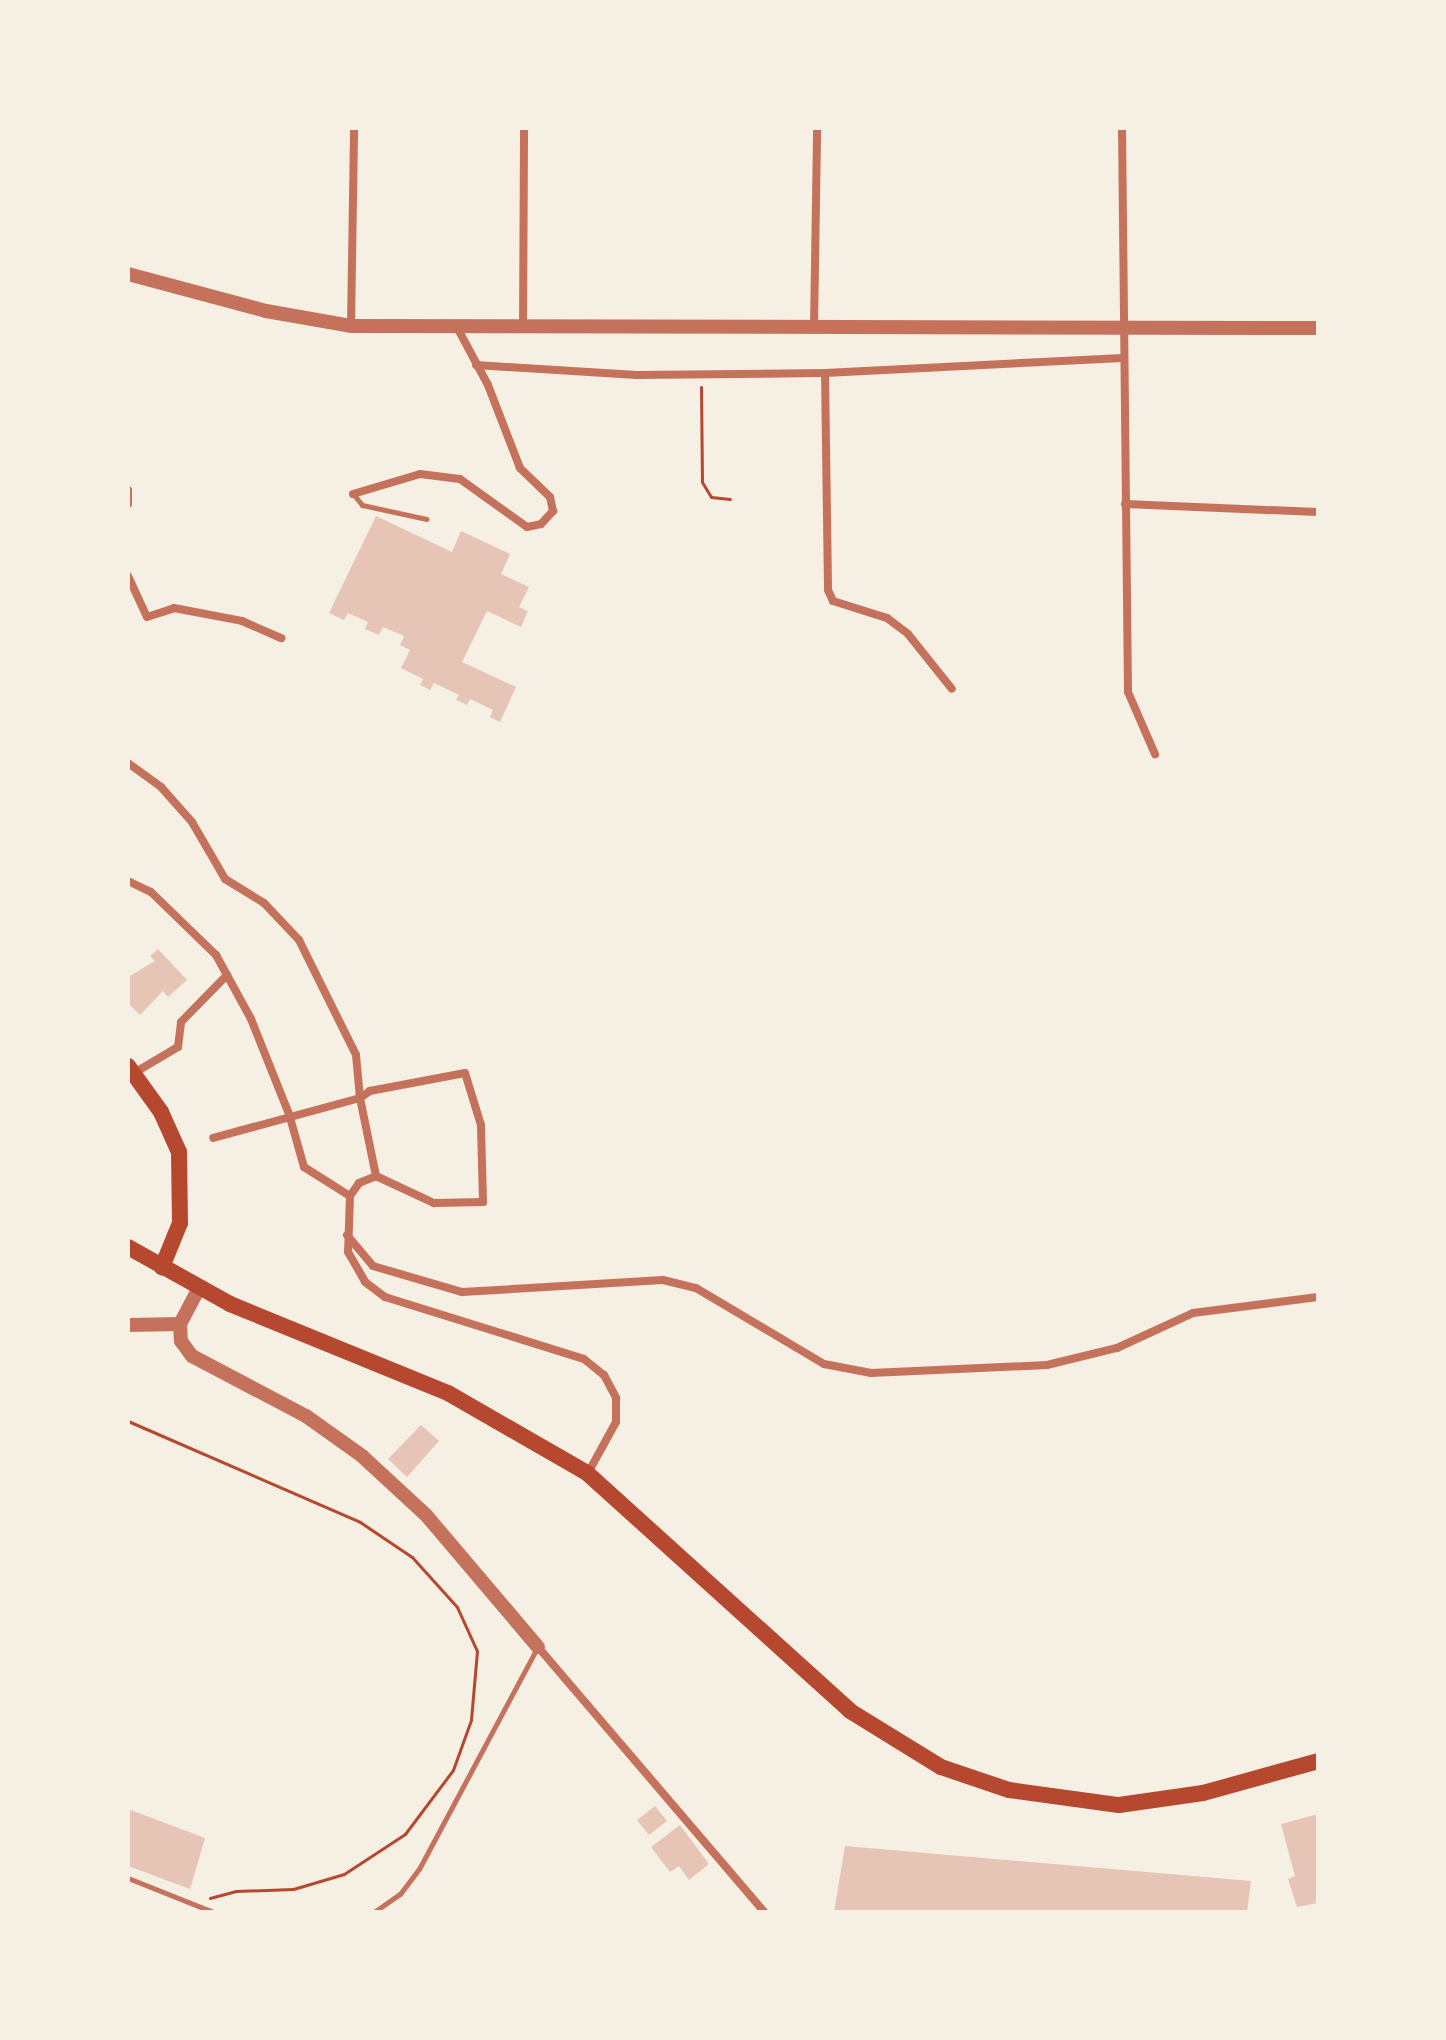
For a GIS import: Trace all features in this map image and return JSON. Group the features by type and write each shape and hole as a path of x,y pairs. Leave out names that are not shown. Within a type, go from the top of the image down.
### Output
{"main road":[{"path":"131,1070 168,1124 181,1168 180,1223 162,1267"},
{"path":"132,1250 199,1288 448,1393 587,1473 850,1711 941,1767 1009,1790 1119,1805 1203,1793 1318,1761"}],"street":[{"path":"351,326 354,128"},
{"path":"523,330 524,128"},
{"path":"814,329 817,128"},
{"path":"1122,128 1128,692 1155,754"},
{"path":"128,274 266,311 351,326 523,330 1318,328"},
{"path":"353,494 420,474 460,479 527,527 541,524 553,511 550,497 520,468 458,329"},
{"path":"476,365 701,374 825,373 1123,358"},
{"path":"825,373 828,590 833,601 887,618 908,634 952,689"},
{"path":"128,490 128,504"},
{"path":"1125,504 1318,512"},
{"path":"128,576 147,617 174,608 242,621 281,638"},
{"path":"128,763 161,787 192,822 225,879 264,903 299,940 356,1055 360,1098 376,1176"},
{"path":"128,881 151,892 196,932 227,975 289,1114 304,1167 350,1196"},
{"path":"131,1070 178,1047 181,1022 227,975"},
{"path":"213,1138 289,1114 465,1073 481,1125 483,1202 434,1203 376,1176 359,1183 350,1196 348,1252 365,1282 385,1297 584,1359 604,1375 616,1398 616,1422 587,1473"},
{"path":"347,1235 373,1266 462,1292 663,1280 696,1288 824,1364 871,1373 1047,1365 1117,1348 1193,1313 1318,1297"},
{"path":"199,1288 180,1324 181,1341 192,1356 306,1416 362,1456 426,1515 764,1912"},
{"path":"128,1325 180,1324"}],"lane":[{"path":"353,494 362,505 427,519"},
{"path":"374,1912 400,1894 419,1869 538,1647"},
{"path":"128,1878 213,1912"}],"path":[{"path":"701,374 702,482 711,497 730,499"},
{"path":"128,1421 360,1522 412,1557 457,1607 477,1651 471,1720 453,1770 405,1834 344,1874 293,1889 236,1891 194,1902"}],"building":[{"path":"376,516 452,552 461,531 510,554 501,574 529,587 519,607 528,611 521,627 487,611 462,662 516,687 500,722 490,717 493,710 470,699 467,705 456,700 459,695 434,683 430,690 420,685 423,679 401,668 410,650 400,645 404,636 383,627 379,635 365,629 368,622 348,613 344,620 329,613"},
{"path":"158,949 187,980 168,997 163,991 140,1015 128,1003 128,977 155,961 150,956"},
{"path":"421,1425 439,1441 407,1477 388,1459"},
{"path":"655,1806 667,1821 649,1835 637,1820"},
{"path":"128,1809 205,1838 190,1889 128,1866"},
{"path":"1318,1814 1318,1903 1297,1907 1288,1879 1295,1876 1281,1824"},
{"path":"680,1825 709,1864 689,1880 679,1866 670,1872 651,1847"},
{"path":"845,1846 1251,1881 1247,1912 834,1912"}]}
